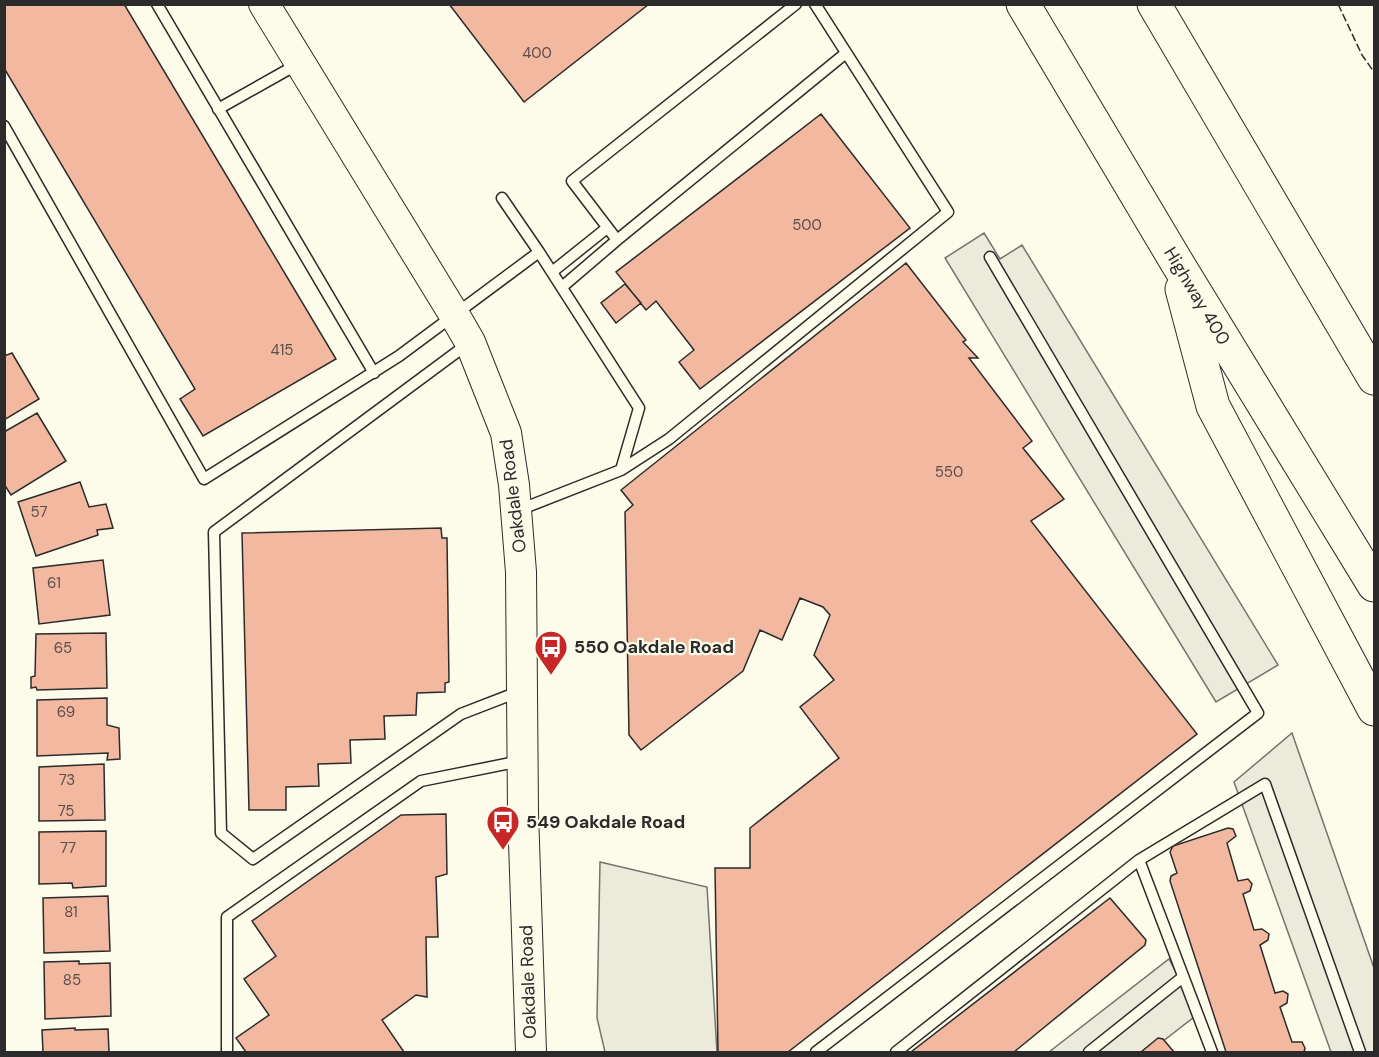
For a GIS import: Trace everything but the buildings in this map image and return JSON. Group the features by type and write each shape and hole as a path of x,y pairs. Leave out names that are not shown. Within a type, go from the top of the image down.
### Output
{"highway":[{"name":"Highway 400","path":"1023,4 1176,261 1374,585"},
{"path":"1154,4 1374,378"},
{"path":"1176,261 1213,406 1374,709"}],"street":[{"name":"Oakdale Road","path":"264,4 298,64 470,342 506,433 521,572 521,691 531,1053"}],"lane":[{"path":"157,4 374,373"},
{"path":"617,240 572,181 796,4"},
{"path":"516,512 621,470 669,439 948,212 815,4"},
{"path":"562,286 846,53"},
{"path":"218,109 298,64"},
{"path":"4,126 204,479 374,373 455,316 539,252"},
{"path":"502,198 562,286 639,408 621,470"},
{"path":"552,272 607,228"},
{"path":"816,1053 1258,713 990,257"},
{"path":"470,342 214,532 221,833 253,859 461,714 521,691"},
{"path":"227,1053 227,917 421,781 523,761"},
{"path":"896,1053 1138,860 1264,784 1360,1053"},
{"path":"1138,860 1212,1053"},
{"path":"1089,1053 1183,977"}],"shaded area":[{"path":"984,233 1000,259 1022,245 1278,665 1216,702 945,258"},
{"path":"1292,733 1374,968 1374,1052 1331,1052 1234,782"},
{"path":"600,862 707,887 717,1052 605,1052 597,1018"},
{"path":"1169,959 1198,1014 1149,1052 1049,1052"}],"fence":[{"path":"1338,4 1362,55 1374,72"}],"place":[{"name":"550 Oakdale Road","path":"551,676"},
{"name":"549 Oakdale Road","path":"503,851"}]}
